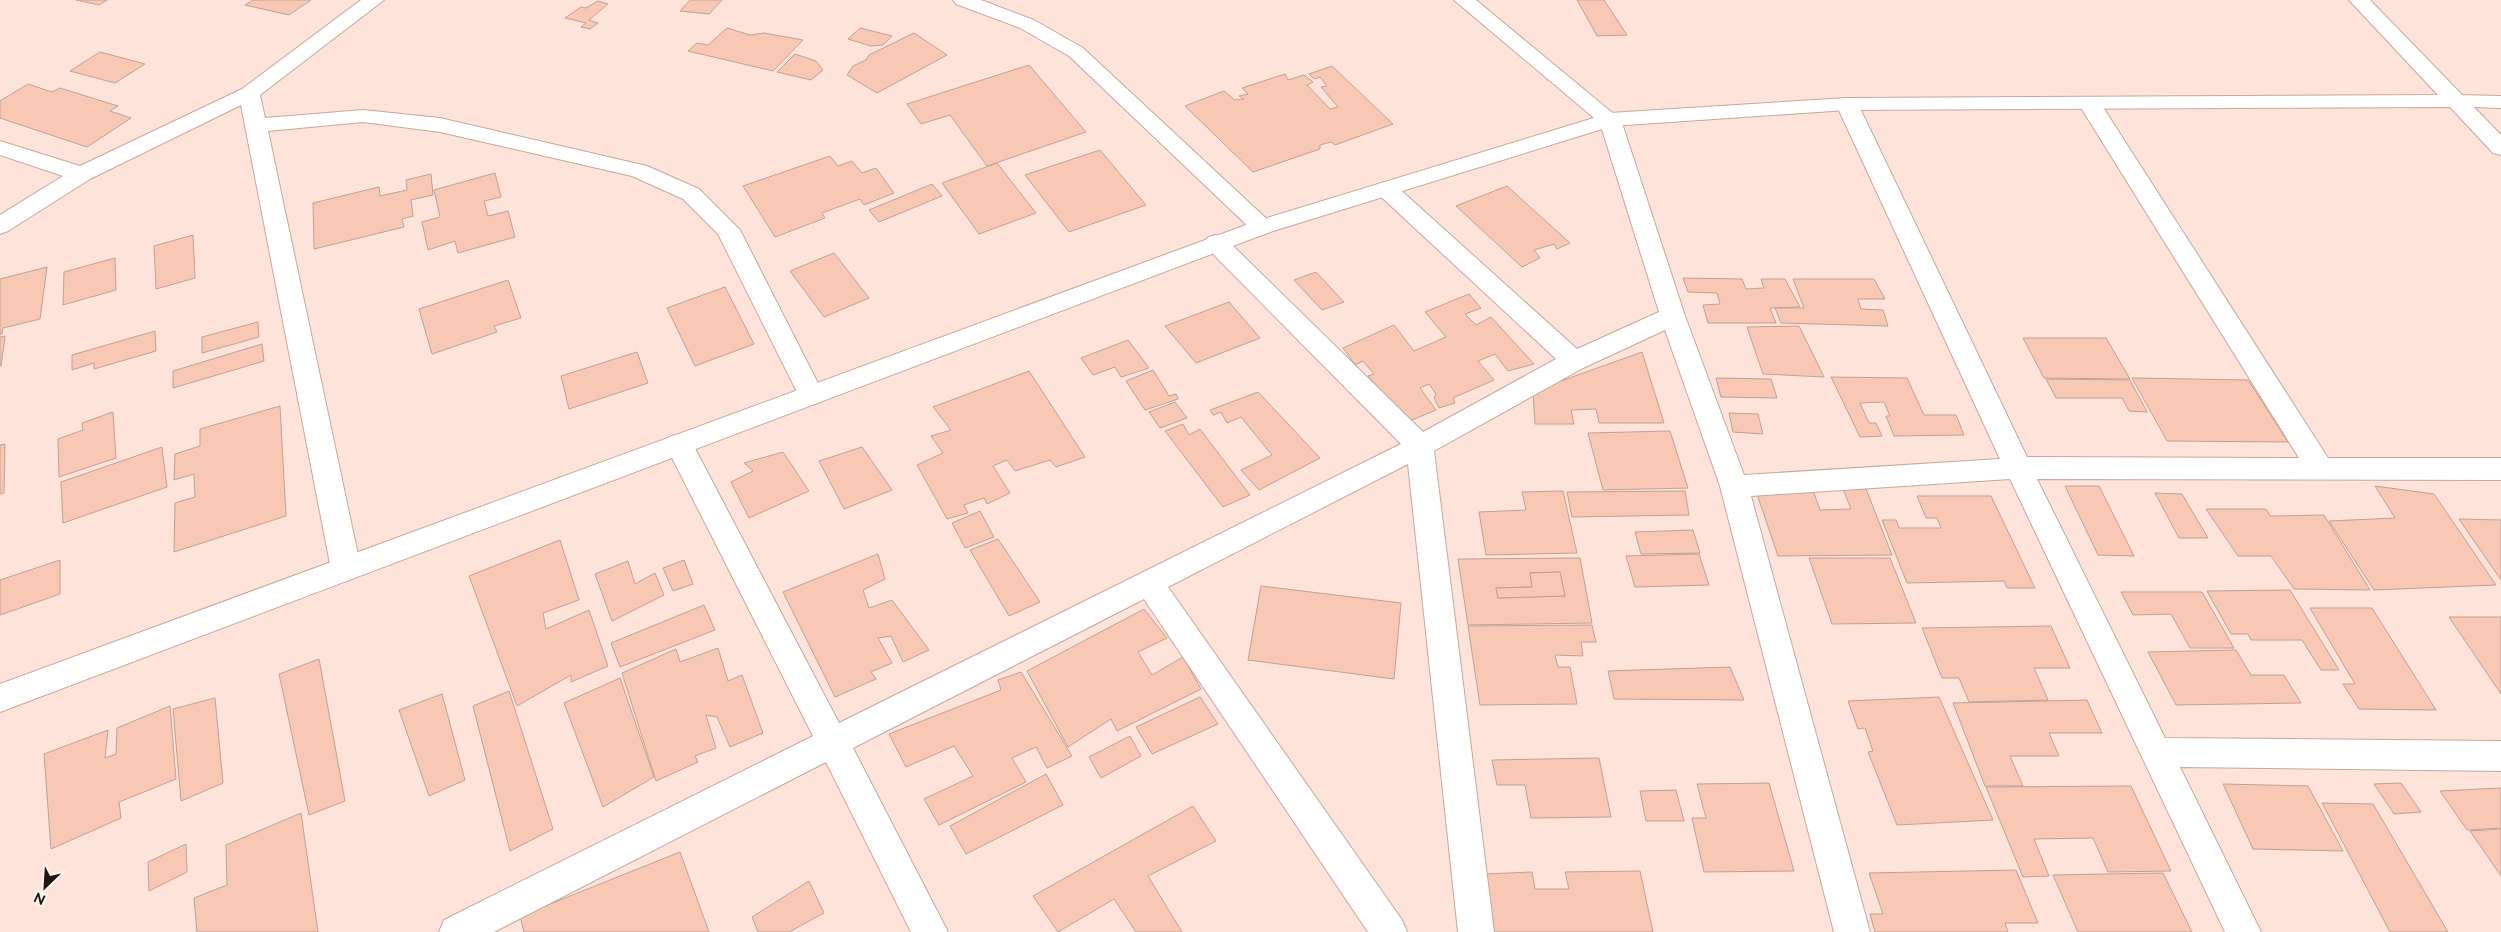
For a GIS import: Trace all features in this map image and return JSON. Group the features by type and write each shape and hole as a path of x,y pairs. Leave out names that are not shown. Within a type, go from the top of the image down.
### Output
{"street":[{"path":"0,226 82,174 249,92 374,0"},
{"path":"963,0 1027,24 1076,52 1262,227"},
{"path":"1464,0 1610,120 1673,316 1734,486 1852,932"},
{"path":"2359,0 2501,148"},
{"path":"249,92 346,569"},
{"path":"0,698 1262,227 1610,120 1847,104 2501,102"},
{"path":"2089,103 2320,468"},
{"path":"1847,104 2018,468 2243,932"},
{"path":"255,125 363,116 440,125 639,171 692,194 728,230 811,395"},
{"path":"0,148 82,174"},
{"path":"1386,189 1574,361"},
{"path":"1216,244 1420,446 1476,932"},
{"path":"463,931 1420,446 1574,361 1673,316"},
{"path":"680,444 930,932"},
{"path":"1734,486 2018,468 2501,469"},
{"path":"1149,583 1389,932"},
{"path":"2157,752 2501,756"}],"building":[{"path":"76,0 107,0 99,5"},
{"path":"253,0 311,0 289,15 245,5"},
{"path":"690,0 722,0 709,14 680,11"},
{"path":"1577,0 1604,0 1627,35 1597,36"},
{"path":"598,1 608,4 589,20 598,23 590,29 581,27 586,23 565,18 581,7 586,8"},
{"path":"727,28 750,35 764,33 803,40 773,71 688,51 697,43 708,45"},
{"path":"860,28 892,36 883,45 871,46 848,39"},
{"path":"914,33 947,55 877,93 847,75 853,66 866,60 869,55"},
{"path":"100,52 145,64 115,83 70,71"},
{"path":"795,54 816,61 823,70 811,80 777,72"},
{"path":"1029,65 1086,132 987,166 950,115 921,124 907,104"},
{"path":"1332,66 1393,124 1335,145 1331,142 1320,145 1320,149 1253,172 1185,106 1224,91 1235,100 1244,99 1239,96 1248,94 1242,88 1285,74 1288,80 1304,75 1313,82 1307,85 1330,109 1338,107 1321,87 1327,86 1320,77 1314,79 1309,74"},
{"path":"28,84 52,92 60,88 118,106 110,111 131,118 87,147 0,118 0,101"},
{"path":"1100,150 1146,205 1069,232 1025,175"},
{"path":"830,156 838,166 852,161 862,173 876,168 894,193 864,205 860,199 822,213 825,218 775,237 743,186"},
{"path":"997,163 1036,213 979,234 942,183"},
{"path":"495,173 501,197 484,201 488,216 508,211 515,237 458,253 455,241 428,250 422,222 440,217 434,190"},
{"path":"431,174 433,195 411,200 413,216 402,219 404,227 314,249 313,203 379,187 380,196 407,190 406,180"},
{"path":"932,184 942,196 879,222 869,210"},
{"path":"1507,186 1570,243 1557,249 1554,244 1534,250 1540,258 1522,267 1456,206"},
{"path":"193,235 195,278 156,289 154,246"},
{"path":"834,253 869,298 824,317 790,271"},
{"path":"115,258 116,290 63,305 64,272"},
{"path":"47,267 40,319 3,328 0,335 0,279"},
{"path":"1316,272 1344,302 1322,310 1294,280"},
{"path":"1683,278 1742,279 1746,289 1764,288 1761,279 1785,279 1800,307 1770,308 1776,323 1708,323 1703,305 1720,304 1717,293 1688,292"},
{"path":"1793,279 1874,279 1885,299 1858,299 1861,309 1883,310 1888,326 1781,323 1775,308 1804,308"},
{"path":"508,280 521,318 494,326 497,332 432,354 419,309"},
{"path":"725,287 754,344 695,366 667,308"},
{"path":"1469,294 1481,308 1465,314 1476,325 1491,317 1534,364 1508,371 1495,354 1478,361 1494,380 1453,398 1455,403 1439,408 1434,398 1436,394 1429,384 1420,388 1436,410 1407,422 1368,376 1374,374 1363,361 1355,365 1343,348 1394,325 1414,351 1446,337 1425,312"},
{"path":"1229,302 1260,338 1196,363 1165,326"},
{"path":"258,322 259,337 202,353 202,337"},
{"path":"1799,326 1824,377 1763,374 1747,327"},
{"path":"155,331 156,351 94,369 94,363 72,370 72,355"},
{"path":"5,336 1,366 0,366 0,337"},
{"path":"2023,338 2106,338 2130,379 2044,378"},
{"path":"1128,340 1149,368 1121,377 1115,367 1093,375 1081,358"},
{"path":"262,344 264,361 173,388 173,371"},
{"path":"637,352 648,383 569,409 561,376"},
{"path":"1642,352 1664,423 1599,423 1596,409 1571,410 1574,424 1535,424 1533,391"},
{"path":"1153,370 1169,396 1176,394 1178,399 1145,410 1126,381"},
{"path":"1029,371 1085,457 1056,467 1050,460 1015,471 1007,460 993,466 1010,493 987,504 984,498 964,505 968,513 947,519 917,465 943,453 931,436 951,430 933,407"},
{"path":"1831,377 1907,378 1924,415 1956,415 1964,435 1894,436 1886,416 1890,416 1884,402 1860,403 1869,423 1876,423 1882,436 1860,437"},
{"path":"1716,378 1771,379 1777,398 1721,397"},
{"path":"2132,378 2248,380 2288,442 2167,441"},
{"path":"2046,379 2130,380 2147,412 2129,411 2122,398 2056,398"},
{"path":"1258,392 1320,458 1259,490 1241,470 1272,455 1241,417 1227,423 1221,412 1213,415 1210,410"},
{"path":"1175,402 1187,418 1160,428 1149,412"},
{"path":"280,406 286,516 174,552 175,503 195,497 194,474 174,480 175,454 200,446 200,429"},
{"path":"113,412 116,458 59,477 58,439 83,430 82,423"},
{"path":"1729,413 1758,414 1763,434 1733,432"},
{"path":"1183,424 1189,435 1200,429 1250,495 1223,507 1165,431"},
{"path":"1670,431 1688,488 1603,490 1588,433"},
{"path":"5,444 4,493 0,494 0,445"},
{"path":"162,447 167,487 63,523 61,482"},
{"path":"862,447 892,490 844,509 819,461"},
{"path":"783,452 809,491 749,518 731,482 753,471 744,463"},
{"path":"2065,486 2099,486 2134,556 2098,555"},
{"path":"2375,486 2434,494 2496,585 2374,590 2329,521 2395,518"},
{"path":"1843,489 1866,489 1892,555 1778,556 1756,491 1813,490 1820,510 1851,509"},
{"path":"1563,491 1577,553 1486,555 1479,512 1526,510 1522,492"},
{"path":"1685,491 1689,515 1572,517 1567,492"},
{"path":"2155,493 2182,494 2208,538 2179,538"},
{"path":"1917,496 1991,496 2035,588 2007,588 2004,581 1907,583 1882,520 1896,520 1899,528 1941,528 1937,518 1926,518"},
{"path":"2206,509 2266,509 2270,516 2324,515 2370,590 2294,589 2271,556 2238,556"},
{"path":"980,511 994,537 965,548 952,523"},
{"path":"2459,519 2501,520 2501,580"},
{"path":"1693,530 1700,553 1641,554 1635,532"},
{"path":"998,539 1040,602 1009,616 970,550"},
{"path":"560,540 579,600 543,613 546,629 589,610 608,666 571,682 571,675 517,706 469,576"},
{"path":"878,554 885,579 863,590 869,608 892,600 929,650 903,662 891,636 878,638 892,663 871,672 876,679 835,697 783,592"},
{"path":"1699,554 1709,585 1635,587 1626,556"},
{"path":"1580,558 1592,623 1468,625 1458,559","holes":["1560,572 1565,596 1498,598 1496,588 1532,587 1530,573"]},
{"path":"1809,558 1890,558 1916,623 1832,624"},
{"path":"60,560 60,594 0,615 0,580"},
{"path":"684,560 693,584 673,591 663,568"},
{"path":"628,561 635,584 655,573 664,595 612,621 595,574"},
{"path":"1560,572 1565,596 1498,598 1496,588 1532,587 1530,573"},
{"path":"1261,586 1401,603 1394,679 1248,660"},
{"path":"2290,590 2339,670 2321,670 2302,640 2251,640 2248,634 2231,634 2207,591"},
{"path":"2121,592 2202,592 2234,648 2190,648 2171,614 2133,615"},
{"path":"704,605 715,630 620,667 611,643"},
{"path":"2310,608 2372,608 2436,710 2359,709 2343,684 2355,684"},
{"path":"1144,609 1167,638 1138,652 1152,675 1183,657 1201,689 1117,731 1111,719 1068,747 1027,671"},
{"path":"2449,617 2501,617 2501,694"},
{"path":"1592,625 1596,642 1581,642 1583,656 1555,655 1558,667 1570,667 1577,704 1480,705 1468,626"},
{"path":"2051,626 2070,668 2034,668 2048,700 1969,702 1959,678 1942,678 1922,628"},
{"path":"718,648 728,681 742,675 763,733 730,747 717,717 706,715 716,748 695,756 698,762 656,781 622,673 676,649 680,662"},
{"path":"2236,650 2251,675 2284,675 2301,703 2176,705 2148,652"},
{"path":"319,659 345,801 309,815 279,674"},
{"path":"1730,667 1744,700 1614,699 1608,671"},
{"path":"1021,672 1072,756 1047,768 1036,747 1012,758 1026,782 939,825 924,799 973,776 954,746 906,767 889,734 1001,690 998,680"},
{"path":"620,678 654,777 603,807 564,703"},
{"path":"509,691 553,829 510,851 473,706"},
{"path":"442,694 465,780 429,796 399,710"},
{"path":"1200,697 1218,724 1152,754 1136,727"},
{"path":"1939,697 1993,820 1897,825 1868,752 1873,751 1865,728 1858,729 1848,701"},
{"path":"215,698 223,783 181,801 173,709"},
{"path":"2087,700 2102,733 2049,733 2059,756 2010,756 2023,786 1985,786 1953,703"},
{"path":"170,706 176,779 119,802 121,818 51,849 44,754 108,730 105,758 116,754 117,728"},
{"path":"1130,736 1141,756 1101,778 1089,757"},
{"path":"1599,758 1611,817 1531,818 1525,785 1497,785 1492,760"},
{"path":"1046,774 1063,805 966,854 950,826"},
{"path":"1769,783 1794,871 1704,872 1692,818 1706,818 1697,784"},
{"path":"2401,783 2421,812 2394,814 2374,784"},
{"path":"2223,784 2308,786 2343,851 2253,849"},
{"path":"2131,786 2171,871 2108,872 2093,838 2034,839 2049,876 2023,877 1986,787"},
{"path":"2501,788 2501,828 2467,830 2440,791"},
{"path":"1676,790 1684,821 1646,821 1640,791"},
{"path":"2322,803 2373,804 2448,932 2390,932"},
{"path":"1193,806 1216,841 1148,876 1182,932 1136,932 1114,899 1058,932 1033,896"},
{"path":"301,813 318,932 197,932 194,898 227,885 226,845"},
{"path":"2501,829 2501,876 2470,831"},
{"path":"186,844 187,872 149,891 148,862"},
{"path":"680,852 709,932 524,932 520,916"},
{"path":"2016,870 2038,923 2005,923 2008,932 1875,932 1870,914 1883,914 1869,873"},
{"path":"1640,871 1653,932 1491,932 1484,874 1532,872 1535,889 1569,889 1565,872"},
{"path":"2163,873 2192,932 2078,932 2053,875"},
{"path":"809,881 824,913 789,932 758,932 752,917"}]}
